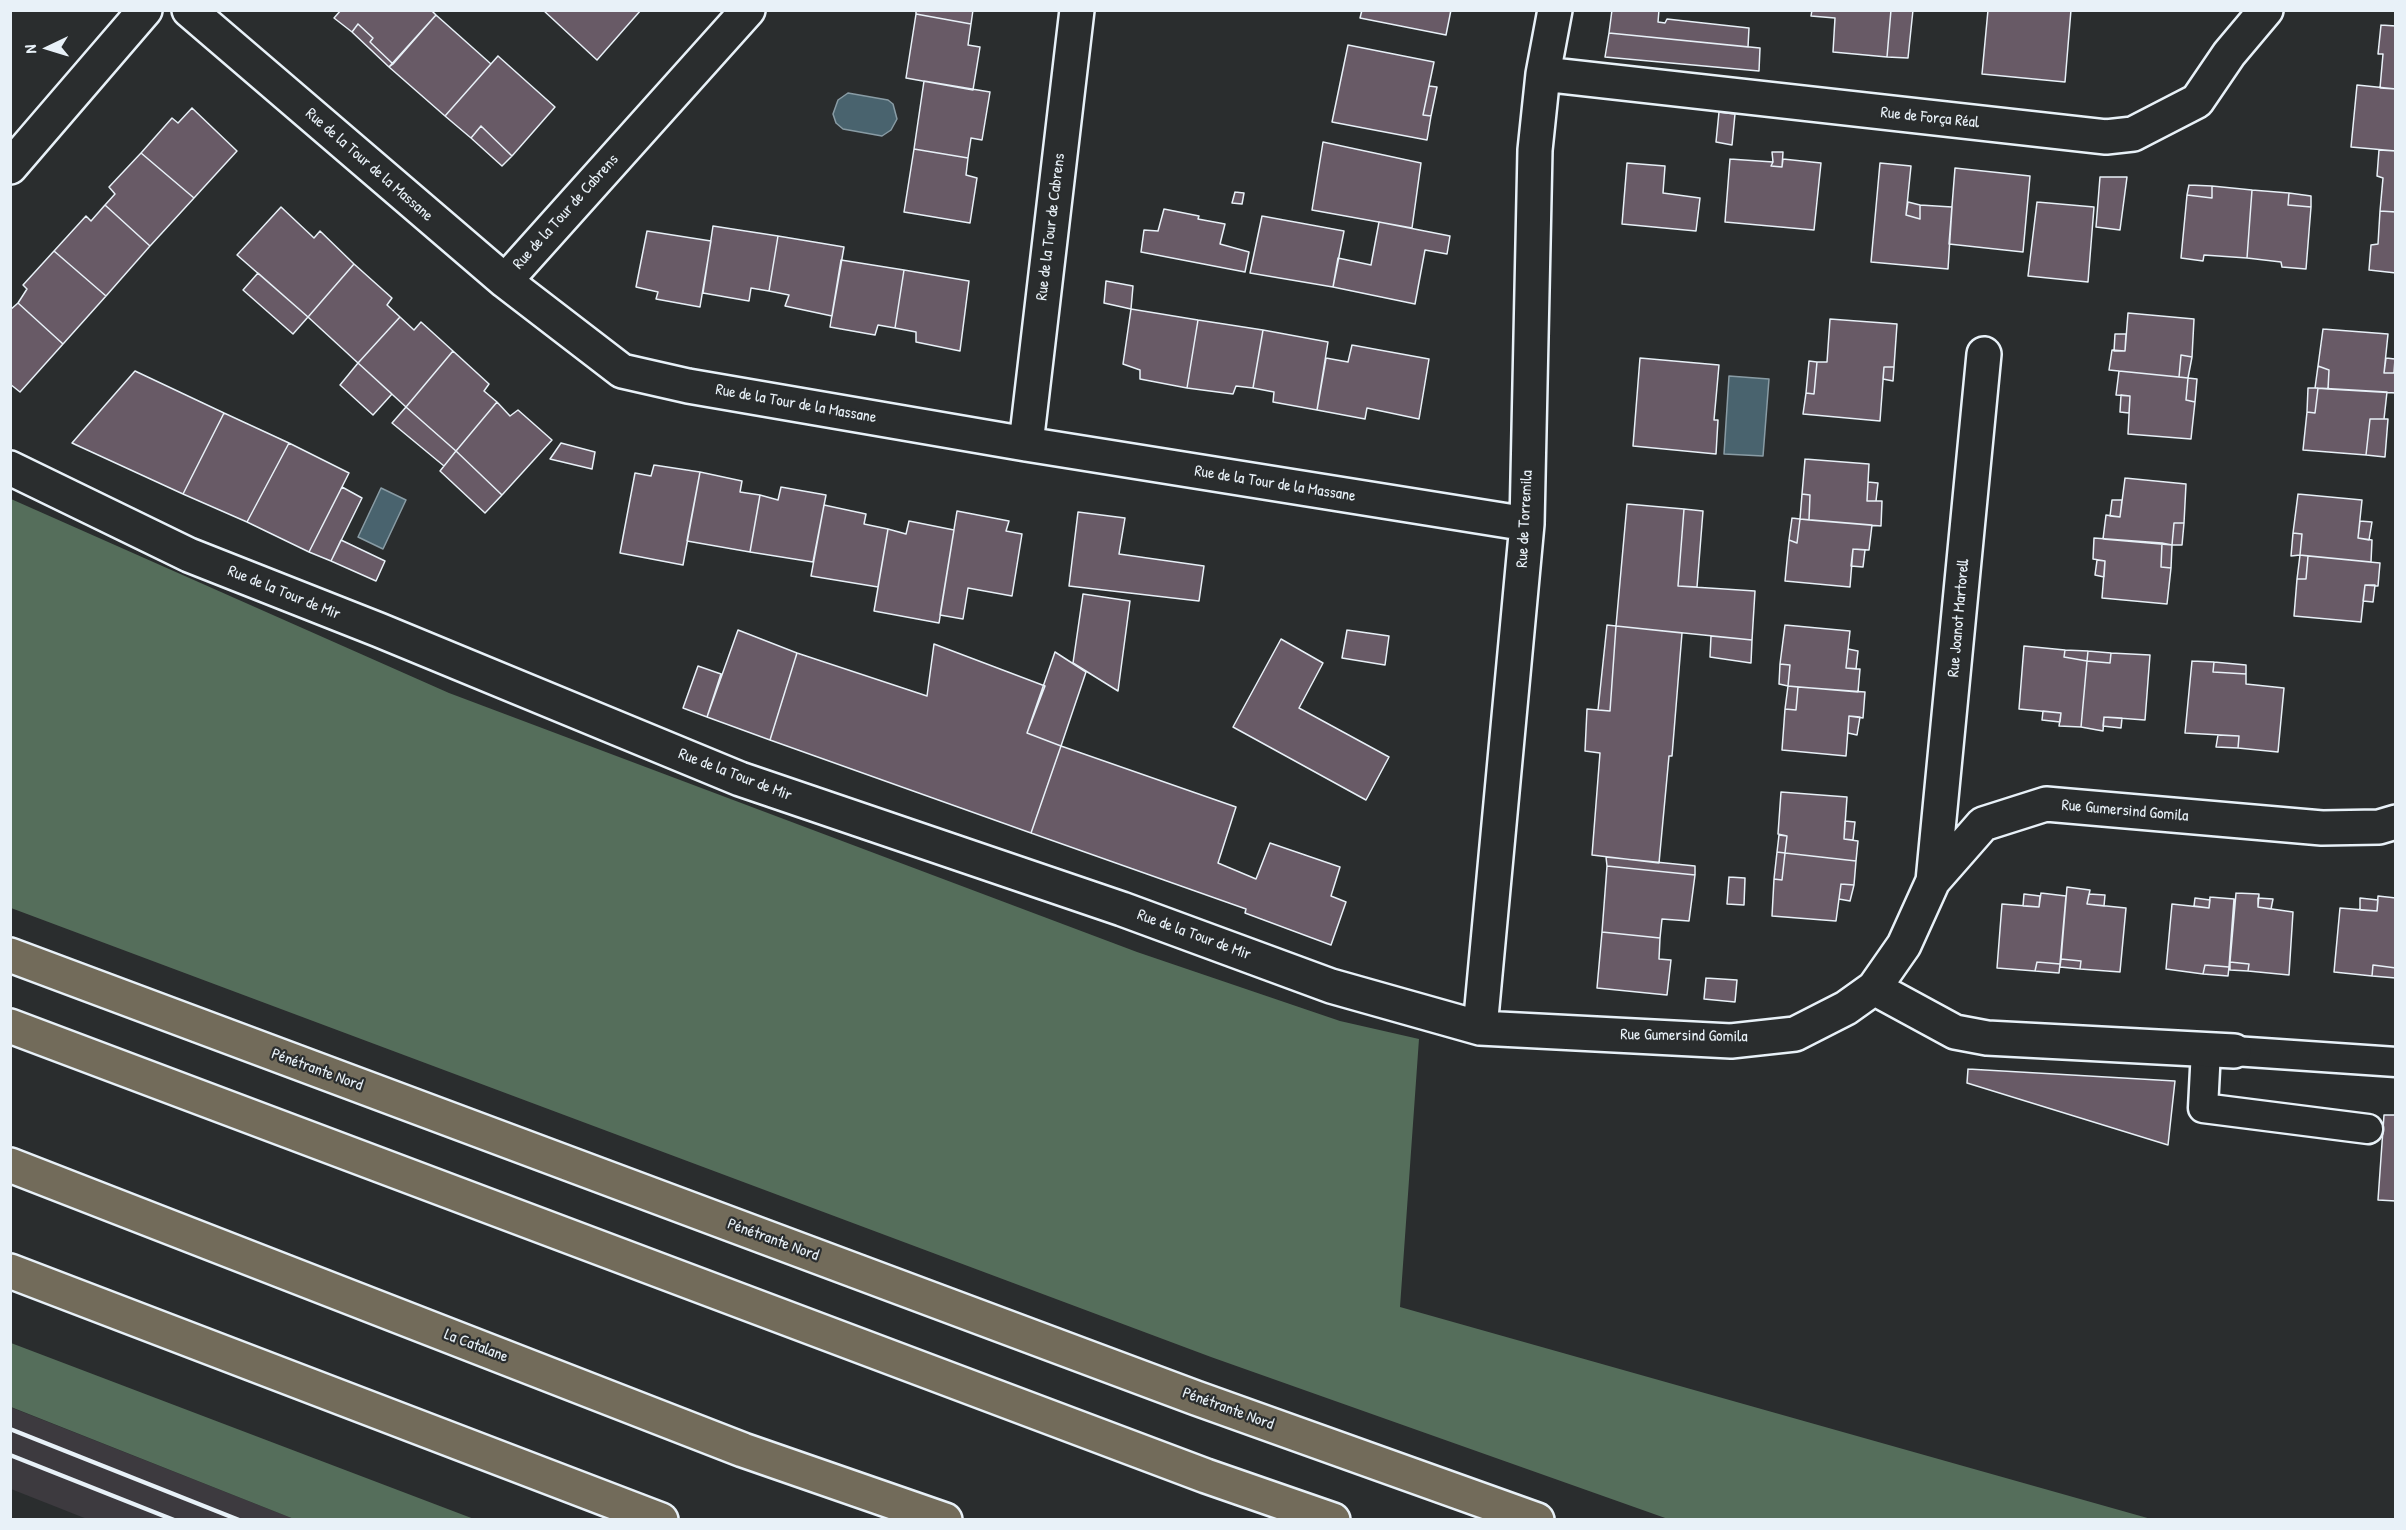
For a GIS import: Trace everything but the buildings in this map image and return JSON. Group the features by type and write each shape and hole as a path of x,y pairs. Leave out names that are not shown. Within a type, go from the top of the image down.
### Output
{"highway":[{"name":"Pénétrante Nord","path":"10,955 1196,1398 1537,1520"},
{"path":"10,1026 1206,1476 1333,1520"},
{"name":"La Catalane","path":"10,1165 743,1450 945,1520"},
{"path":"10,1271 661,1520"}],"street":[{"path":"10,167 145,10"},
{"name":"Rue de la Tour de la Massane","path":"189,10 505,281 622,372 688,386 1026,444 1527,524"},
{"name":"Rue de la Tour de Cabrens","path":"505,281 748,10"},
{"name":"Rue de la Tour de Cabrens","path":"1026,444 1077,10"},
{"name":"Rue de Torremila","path":"1480,1028 1527,524 1535,150 1543,74 1555,10"},
{"name":"Rue de Força Réal","path":"1543,74 2106,137 2133,134 2197,101 2229,54 2266,10"},
{"name":"Rue Joanot Martorell","path":"1933,881 1984,354"},
{"name":"Rue de la Tour de Mir","path":"10,468 189,555 379,630 740,779 1122,909 1331,986 1480,1028"},
{"name":"Rue Gumersind Gomila","path":"1480,1028 1731,1041 1795,1034 1846,1008 1874,988 1904,945 1933,881 1983,824 2046,804 2322,828 2379,827 2396,822"},
{"path":"1874,988 1955,1032 1987,1038 2220,1050"}],"lane":[{"path":"2368,1129 2203,1108 2220,1050 2396,1062"}],"shaded area":[{"path":"10,1407 294,1519 87,1519 11,1489"}],"green space":[{"path":"11,499 449,693 1137,952 1340,1021 1419,1039 1400,1307 2151,1519 1668,1519 1211,1357 11,908"},
{"path":"11,1343 474,1519 294,1519 11,1407"}],"water":[{"path":"848,93 888,100 893,104 897,119 891,130 882,136 843,129 836,123 833,114 838,100"},
{"path":"1729,376 1769,379 1763,456 1724,454"},
{"path":"381,488 406,500 383,549 358,537"}],"railway":[{"path":"10,1429 239,1520"},
{"path":"10,1455 174,1520"}]}
